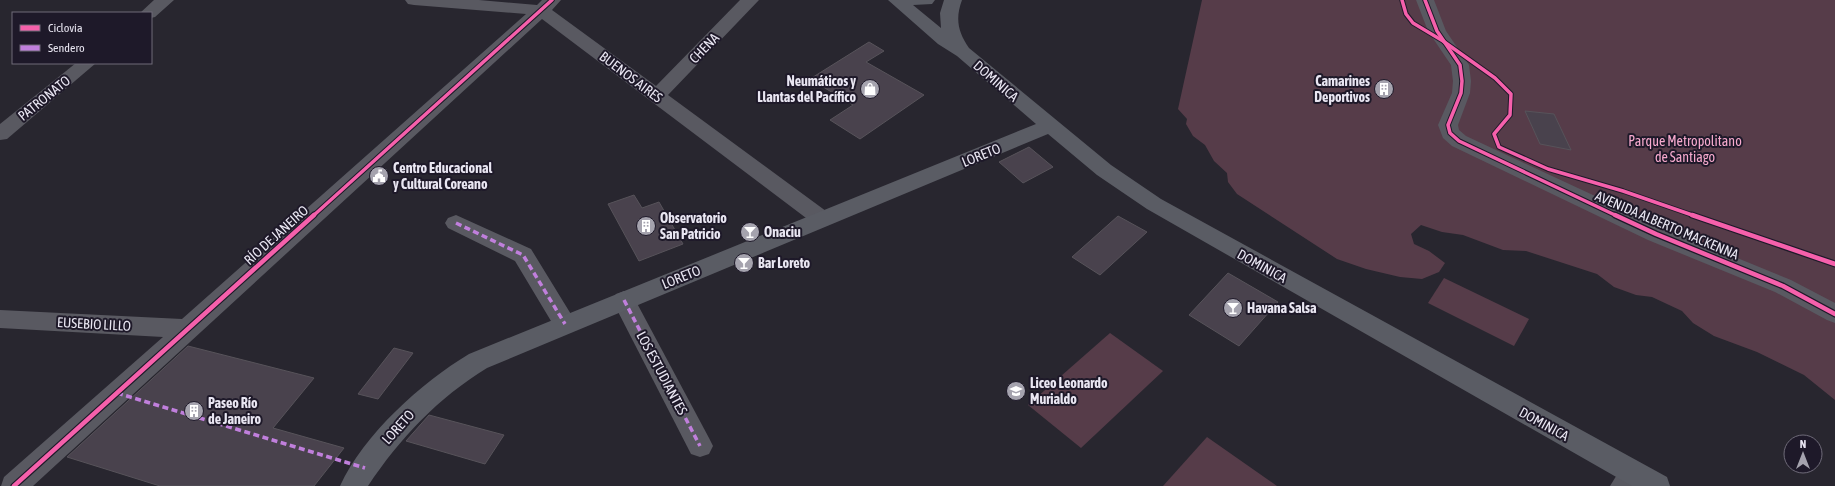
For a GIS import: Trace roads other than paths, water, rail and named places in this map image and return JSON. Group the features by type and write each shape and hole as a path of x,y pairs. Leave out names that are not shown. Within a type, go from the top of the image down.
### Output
{"main road":[{"name":"DOMINICA","path":"897,0 944,40 963,52 1050,126 1127,186 1179,219 1628,479 1657,486"},
{"path":"917,0 922,16 927,25"},
{"path":"952,0 948,12 948,24 955,41 963,52"},
{"name":"LORETO","path":"353,486 384,442 404,419 442,383 459,371 478,361 1050,126"}],"street":[{"path":"150,12 165,0"},
{"path":"414,0 546,5"},
{"name":"CHENA","path":"657,96 750,0"},
{"name":"AVENIDA ALBERTO MACKENNA","path":"1425,0 1437,31 1454,54 1461,70 1461,93 1448,124 1450,132 1459,141 1656,234 1783,286 1835,314"},
{"name":"BUENOS AIRES","path":"546,5 657,96 822,220"},
{"name":"RÍO DE JANEIRO","path":"11,483 188,329 546,5"},
{"name":"PATRONATO","path":"0,134 86,64"},
{"path":"456,223 523,255 565,324"},
{"name":"LOS ESTUDIANTES","path":"624,300 700,446"},
{"name":"EUSEBIO LILLO","path":"0,319 188,329"}],"place":[{"name":"Neumáticos y Llantas del Pacífico","path":"870,89"},
{"name":"Camarines Deportivos","path":"1384,89"},
{"name":"Centro Educacional y Cultural Coreano","path":"379,176"},
{"name":"Observatorio San Patricio","path":"646,226"},
{"name":"Onaciu","path":"750,232"},
{"name":"Bar Loreto","path":"744,263"},
{"name":"Havana Salsa","path":"1233,308"},
{"name":"Liceo Leonardo Murialdo","path":"1016,391"},
{"name":"Paseo Río de Janeiro","path":"194,411"}],"park label":[{"name":"Parque Metropolitano de Santiago","path":"1685,150"}]}
